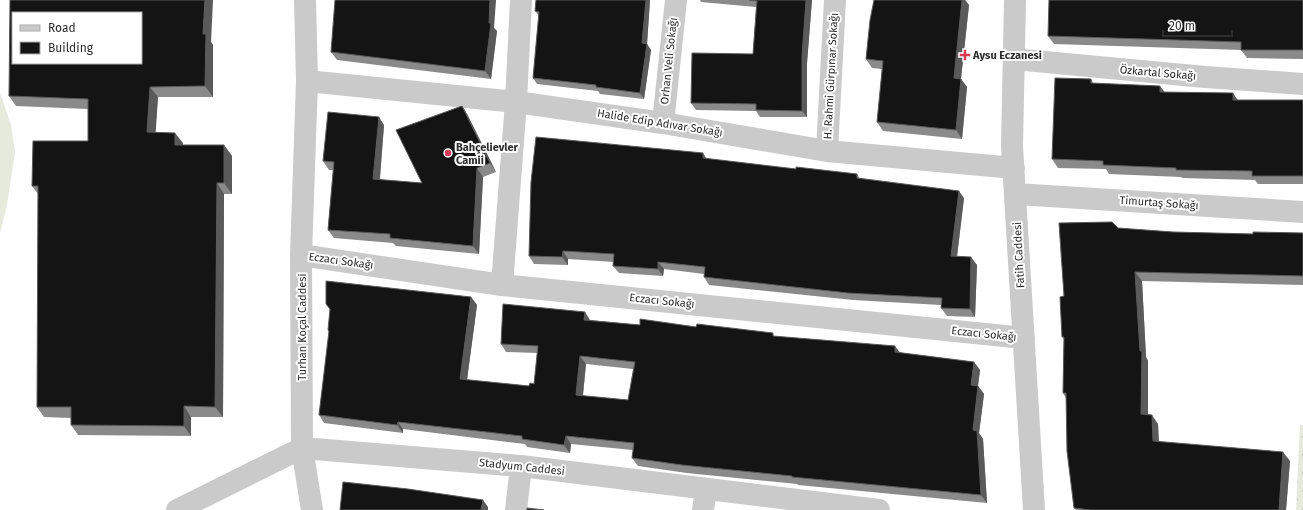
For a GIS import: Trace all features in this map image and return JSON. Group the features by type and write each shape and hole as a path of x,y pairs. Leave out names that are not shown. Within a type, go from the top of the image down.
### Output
{"street":[{"name":"Turhan Koçal Caddesi","path":"305,0 307,81 301,255 302,448 312,510"},
{"path":"502,285 516,102 521,0"},
{"name":"Orhan Veli Sokağı","path":"662,122 676,0"},
{"name":"H. Rahmi Gürpınar Sokağı","path":"827,151 835,0"},
{"name":"Fatih Caddesi","path":"1015,0 1012,146 1034,510"},
{"name":"Özkartal Sokağı","path":"1014,59 1205,77 1303,84"},
{"name":"Halide Edip Adıvar Sokağı","path":"307,81 516,102 662,122 827,151 1014,168"},
{"name":"Timurtaş Sokağı","path":"1015,194 1303,212"},
{"name":"Eczacı Sokağı","path":"301,255 502,285 1024,338"},
{"path":"177,510 302,448"},
{"name":"Stadyum Caddesi","path":"302,448 521,466 879,510"},
{"path":"516,510 521,466"},
{"path":"703,510 706,489"}],"green space":[{"path":"0,93 11,125 15,152 7,205 0,233"},
{"path":"1300,425 1303,425 1303,510 1296,510"}],"building":[{"path":"10,0 205,0 203,34 206,34 205,86 150,87 147,132 175,133 175,145 224,145 224,183 217,183 215,407 184,406 184,426 71,425 71,407 37,407 38,186 32,186 33,141 88,141 88,99 9,96"},
{"path":"335,0 490,0 489,23 491,23 485,71 331,52"},
{"path":"536,0 646,0 642,43 647,44 640,93 596,87 596,85 533,78 539,12 535,11"},
{"path":"749,0 806,0 802,56 802,111 756,110 756,104 691,103 692,53 753,54 757,1"},
{"path":"874,0 962,0 954,78 961,79 956,130 877,122 883,61 866,59 870,20"},
{"path":"1049,0 1303,0 1303,50 1241,50 1241,42 1048,36"},
{"path":"1055,78 1091,79 1091,83 1160,86 1160,92 1233,93 1233,100 1303,100 1303,176 1252,176 1252,171 1176,170 1176,168 1103,165 1103,161 1052,159"},
{"path":"462,106 490,163 477,168 473,246 390,238 390,234 328,230 334,162 323,161 328,112 379,117 373,179 422,183 396,130"},
{"path":"536,137 703,153 703,158 796,169 796,167 857,174 857,178 959,191 951,256 971,257 970,309 941,308 942,298 848,293 704,277 705,267 658,262 658,269 613,266 614,254 563,251 562,257 529,256 531,182"},
{"path":"1112,222 1118,228 1173,232 1253,234 1253,232 1303,233 1303,276 1135,272 1140,351 1142,351 1141,414 1152,415 1153,441 1283,452 1279,510 1091,510 1074,508 1067,451 1066,393 1063,393 1064,337 1062,337 1060,297 1064,296 1059,223"},
{"path":"326,281 471,297 460,379 529,386 530,383 534,384 538,346 501,344 503,304 585,312 584,320 640,325 640,319 696,327 697,324 773,333 773,336 895,346 895,352 974,362 971,385 978,386 973,430 977,431 981,495 792,477 632,458 634,443 566,436 564,445 522,439 522,436 398,422 397,425 319,415 329,331 330,309 326,304","holes":["580,356 635,362 628,400 576,395"]},
{"path":"343,482 408,489 483,500 481,510 340,510"},
{"path":"527,508 544,510 527,510"}],"place":[{"name":"Aysu Eczanesi","path":"965,55"},
{"name":"Bahçelievler Camii","path":"448,153"}]}
